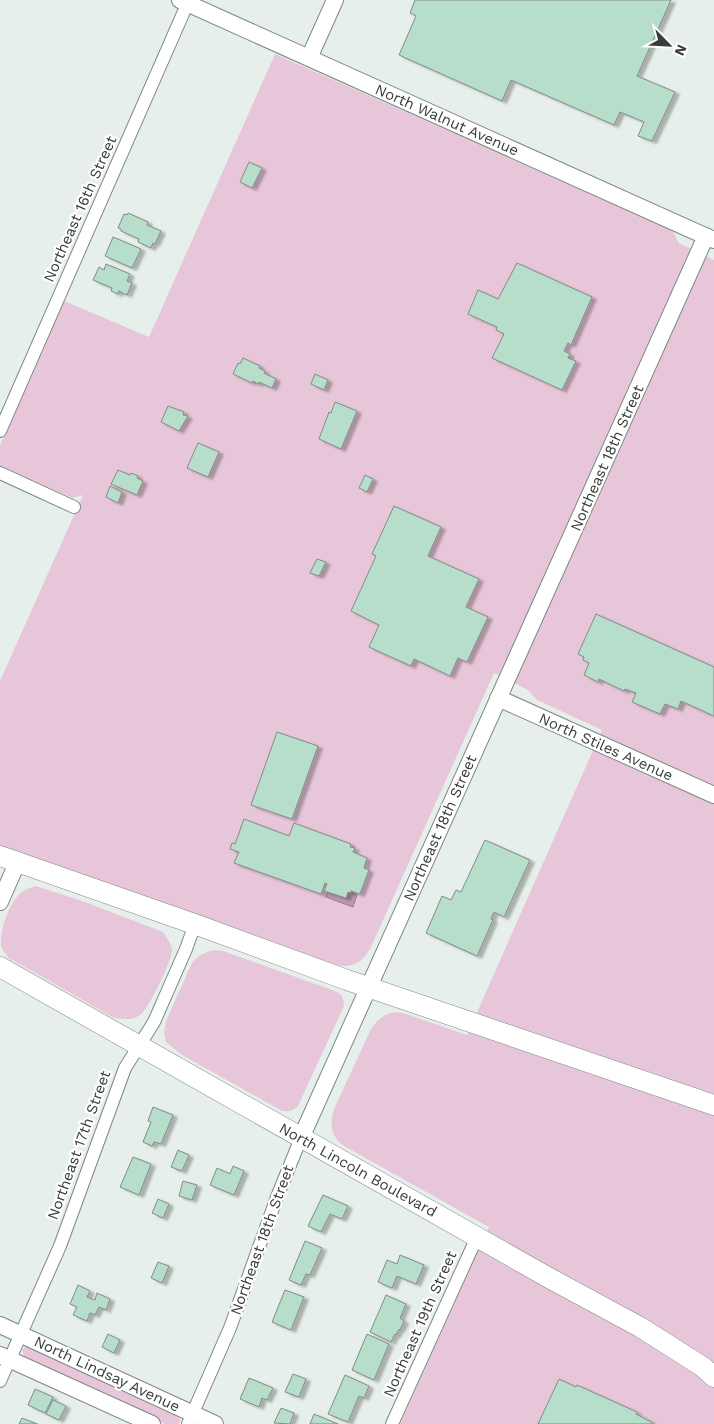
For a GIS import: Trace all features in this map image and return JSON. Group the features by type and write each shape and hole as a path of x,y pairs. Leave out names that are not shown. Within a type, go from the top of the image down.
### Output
{"main road":[{"path":"9,859 368,987 714,1105"},
{"name":"North Lincoln Boulevard","path":"0,967 560,1285 640,1327 703,1367 714,1378"},
{"path":"640,1327 714,1360"}],"street":[{"path":"309,58 335,0"},
{"name":"North Walnut Avenue","path":"186,1 710,238"},
{"name":"Northeast 16th Street","path":"0,430 186,1"},
{"name":"Northeast 18th Street","path":"190,1419 230,1328 277,1197 301,1138 498,698 710,238"},
{"path":"0,473 74,506"},
{"name":"North Stiles Avenue","path":"498,698 714,795"},
{"path":"0,902 9,859"},
{"name":"Northeast 17th Street","path":"0,1382 5,1357 21,1334 60,1246 121,1077 128,1062 154,1022 186,950 195,924"},
{"name":"Northeast 19th Street","path":"392,1424 477,1237"},
{"name":"North Lindsay Avenue","path":"0,1325 190,1419 215,1424"},
{"name":"North Lindsay Avenue","path":"5,1357 152,1424"}],"shaded area":[{"path":"275,54 672,230 679,243 714,260 714,1424 400,1424 489,1227 344,1146 336,1138 332,1129 334,1109 371,1029 385,1015 398,1012 403,1013 467,1035 602,730 537,700 528,690 494,673 371,947 361,960 347,966 335,965 0,849 0,681 83,495 73,498 4,469 0,466 0,445 64,301 149,337"},
{"path":"36,886 85,902 163,932 170,942 171,955 154,995 140,1015 131,1019 114,1018 9,958 1,945 2,931 7,914 20,894 26,889"},
{"path":"328,891 348,891 357,895 353,907 326,897"},
{"path":"213,950 223,951 335,991 339,993 344,1001 344,1006 298,1106 293,1110 282,1111 182,1055 166,1042 164,1033 166,1021 191,965 198,957"},
{"path":"27,1346 179,1416 180,1422 178,1424 165,1424 25,1360 22,1350"}],"building":[{"path":"415,0 671,0 637,76 675,92 652,141 638,136 644,122 620,112 614,125 511,80 502,101 399,55 416,16 410,13"},
{"path":"249,162 262,168 252,188 240,182"},
{"path":"128,213 148,222 147,225 161,231 151,248 138,242 139,239 118,228 124,214 127,215"},
{"path":"113,237 141,249 132,268 105,256"},
{"path":"517,263 592,297 571,345 568,343 564,351 570,354 568,358 576,361 562,390 492,358 504,334 496,330 497,327 468,314 478,290 498,299"},
{"path":"106,264 130,274 127,281 132,283 127,295 119,291 118,294 111,291 112,288 93,280 99,267 104,270"},
{"path":"243,358 260,366 259,368 265,371 264,373 276,379 272,388 259,382 258,384 253,381 252,383 233,374 238,363 240,364"},
{"path":"315,374 328,380 324,390 311,384"},
{"path":"335,402 357,411 341,449 319,439 329,412 331,413"},
{"path":"168,406 184,412 183,415 188,416 179,431 161,422"},
{"path":"198,443 219,452 208,477 187,468"},
{"path":"118,470 138,476 137,478 143,481 137,495 111,484"},
{"path":"365,475 373,479 367,492 359,488"},
{"path":"110,486 122,492 118,503 106,497"},
{"path":"394,506 441,527 428,556 479,579 466,607 488,617 467,662 458,658 450,676 414,659 411,666 369,647 379,625 351,611 376,556 372,554"},
{"path":"317,559 326,562 319,576 310,573"},
{"path":"596,614 714,667 714,716 681,701 678,709 665,704 660,714 632,702 636,693 625,689 624,691 599,679 598,682 584,675 589,663 578,654"},
{"path":"277,732 318,746 292,819 251,805"},
{"path":"244,819 289,836 294,823 351,844 350,847 355,848 353,852 367,858 364,868 369,870 360,894 351,891 351,893 348,892 346,898 324,891 327,884 325,883 321,894 234,863 239,852 230,849 232,843 235,844"},
{"path":"485,840 530,860 504,917 494,912 491,919 493,920 477,956 426,933 442,896 451,900 456,890 461,892"},
{"path":"153,1107 173,1115 161,1144 154,1142 152,1146 143,1142 151,1122 148,1121"},
{"path":"178,1150 189,1155 182,1171 171,1167"},
{"path":"133,1157 151,1164 139,1195 120,1187"},
{"path":"233,1166 244,1171 234,1195 210,1185 217,1168 230,1174"},
{"path":"183,1181 197,1185 192,1200 179,1196"},
{"path":"323,1195 348,1206 342,1219 330,1214 321,1232 308,1226"},
{"path":"158,1199 169,1204 163,1218 152,1213"},
{"path":"305,1241 322,1248 310,1275 306,1274 301,1285 289,1280"},
{"path":"400,1255 424,1265 416,1284 397,1276 392,1288 378,1282 387,1260 397,1264"},
{"path":"158,1262 169,1266 162,1283 151,1278"},
{"path":"78,1285 90,1291 87,1297 95,1300 97,1293 110,1299 106,1310 99,1307 95,1315 90,1313 87,1321 73,1315 77,1307 70,1304"},
{"path":"285,1290 304,1297 291,1330 272,1322"},
{"path":"386,1295 406,1304 400,1318 404,1321 391,1342 370,1332"},
{"path":"108,1334 120,1340 114,1353 102,1347"},
{"path":"367,1334 389,1344 374,1380 352,1370"},
{"path":"293,1374 306,1379 299,1397 285,1392"},
{"path":"345,1375 369,1386 364,1398 359,1396 348,1422 328,1414"},
{"path":"249,1378 273,1388 267,1400 262,1398 259,1407 240,1399"},
{"path":"559,1379 637,1412 636,1414 653,1424 538,1424"},
{"path":"35,1389 53,1397 45,1413 28,1405"},
{"path":"53,1400 66,1406 59,1420 46,1414"},
{"path":"281,1408 294,1413 290,1424 274,1423"},
{"path":"314,1414 338,1424 310,1424"},
{"path":"22,1418 37,1424 19,1424"}]}
